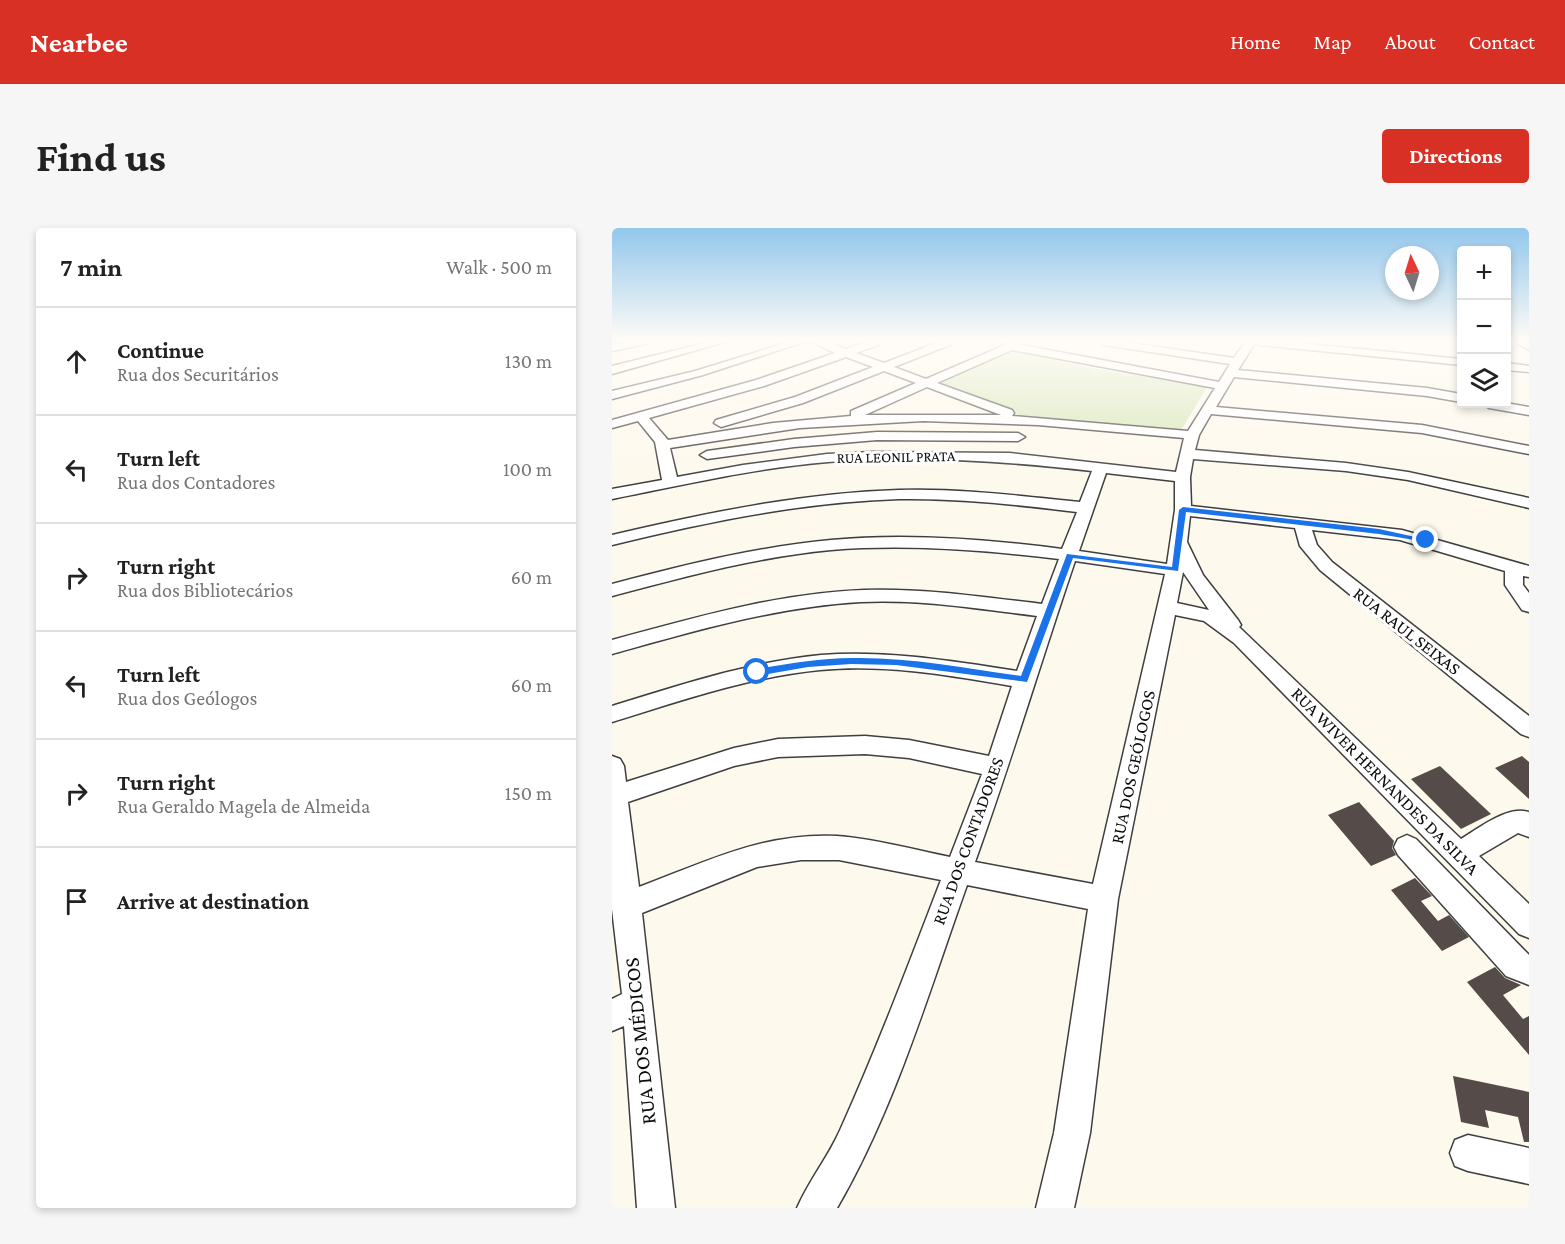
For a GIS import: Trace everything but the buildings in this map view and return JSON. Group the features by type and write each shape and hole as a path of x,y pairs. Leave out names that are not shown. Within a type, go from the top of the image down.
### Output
{"street":[{"path":"612,395 640,388"},
{"path":"612,424 743,388"},
{"path":"662,443 831,388"},
{"path":"799,400 841,420 914,388"},
{"path":"942,388 1025,420 1187,455 1346,467 1397,474 1529,502"},
{"path":"1187,455 1206,410 1221,388"},
{"path":"1403,388 1457,397"},
{"path":"1511,408 1529,411"},
{"path":"1206,410 1422,429 1529,450"},
{"path":"641,416 662,443 670,482"},
{"path":"662,443 841,420 930,417 1025,420"},
{"path":"1010,457 1025,420"},
{"path":"707,455 794,443 866,437 1018,437"},
{"name":"RUA LEONIL PRATA","path":"612,494 743,469 827,458 916,455 1010,457 1101,466 1187,455"},
{"name":"RUA DOS GEÓLOGOS","path":"1055,1208 1072,1134 1104,899 1175,570 1187,455"},
{"name":"RUA DOS CONTADORES","path":"816,1208 848,1154 878,1084 997,767 1024,680 1101,466"},
{"path":"612,540 733,513 874,496 962,496 1087,508"},
{"path":"1183,510 1402,535 1522,570 1514,585 1529,606"},
{"name":"RUA RAUL SEIXAS","path":"1302,523 1309,546 1326,566 1529,728"},
{"name":"RUA WIVER HERNANDES DA SILVA","path":"1178,540 1194,576 1241,638 1529,924"},
{"path":"612,590 741,558 810,547 861,543 907,542 973,545 1175,570"},
{"path":"612,647 737,613 800,602 862,596 927,597 1050,611"},
{"name":"RUA WIVER HERNANDES DA SILVA","path":"1167,607 1210,616 1241,638"},
{"path":"612,714 716,682 808,663 896,662 1024,680"},
{"path":"613,786 778,748 865,745 909,749 997,767"},
{"name":"RUA DOS MÉDICOS","path":"613,786 626,906 625,1009 656,1208"},
{"path":"1459,854 1511,823 1522,822 1529,826"},
{"path":"1407,847 1517,965 1529,970"},
{"path":"626,906 728,864 781,849 839,848 1104,899"},
{"path":"1468,1153 1529,1166"}],"green space":[{"path":"947,388 1207,388 1180,432 1028,418"}],"route":[{"path":"757,672 808,663 896,662 1024,680 1070,556 1175,570 1183,510 1379,532 1426,540"}]}
